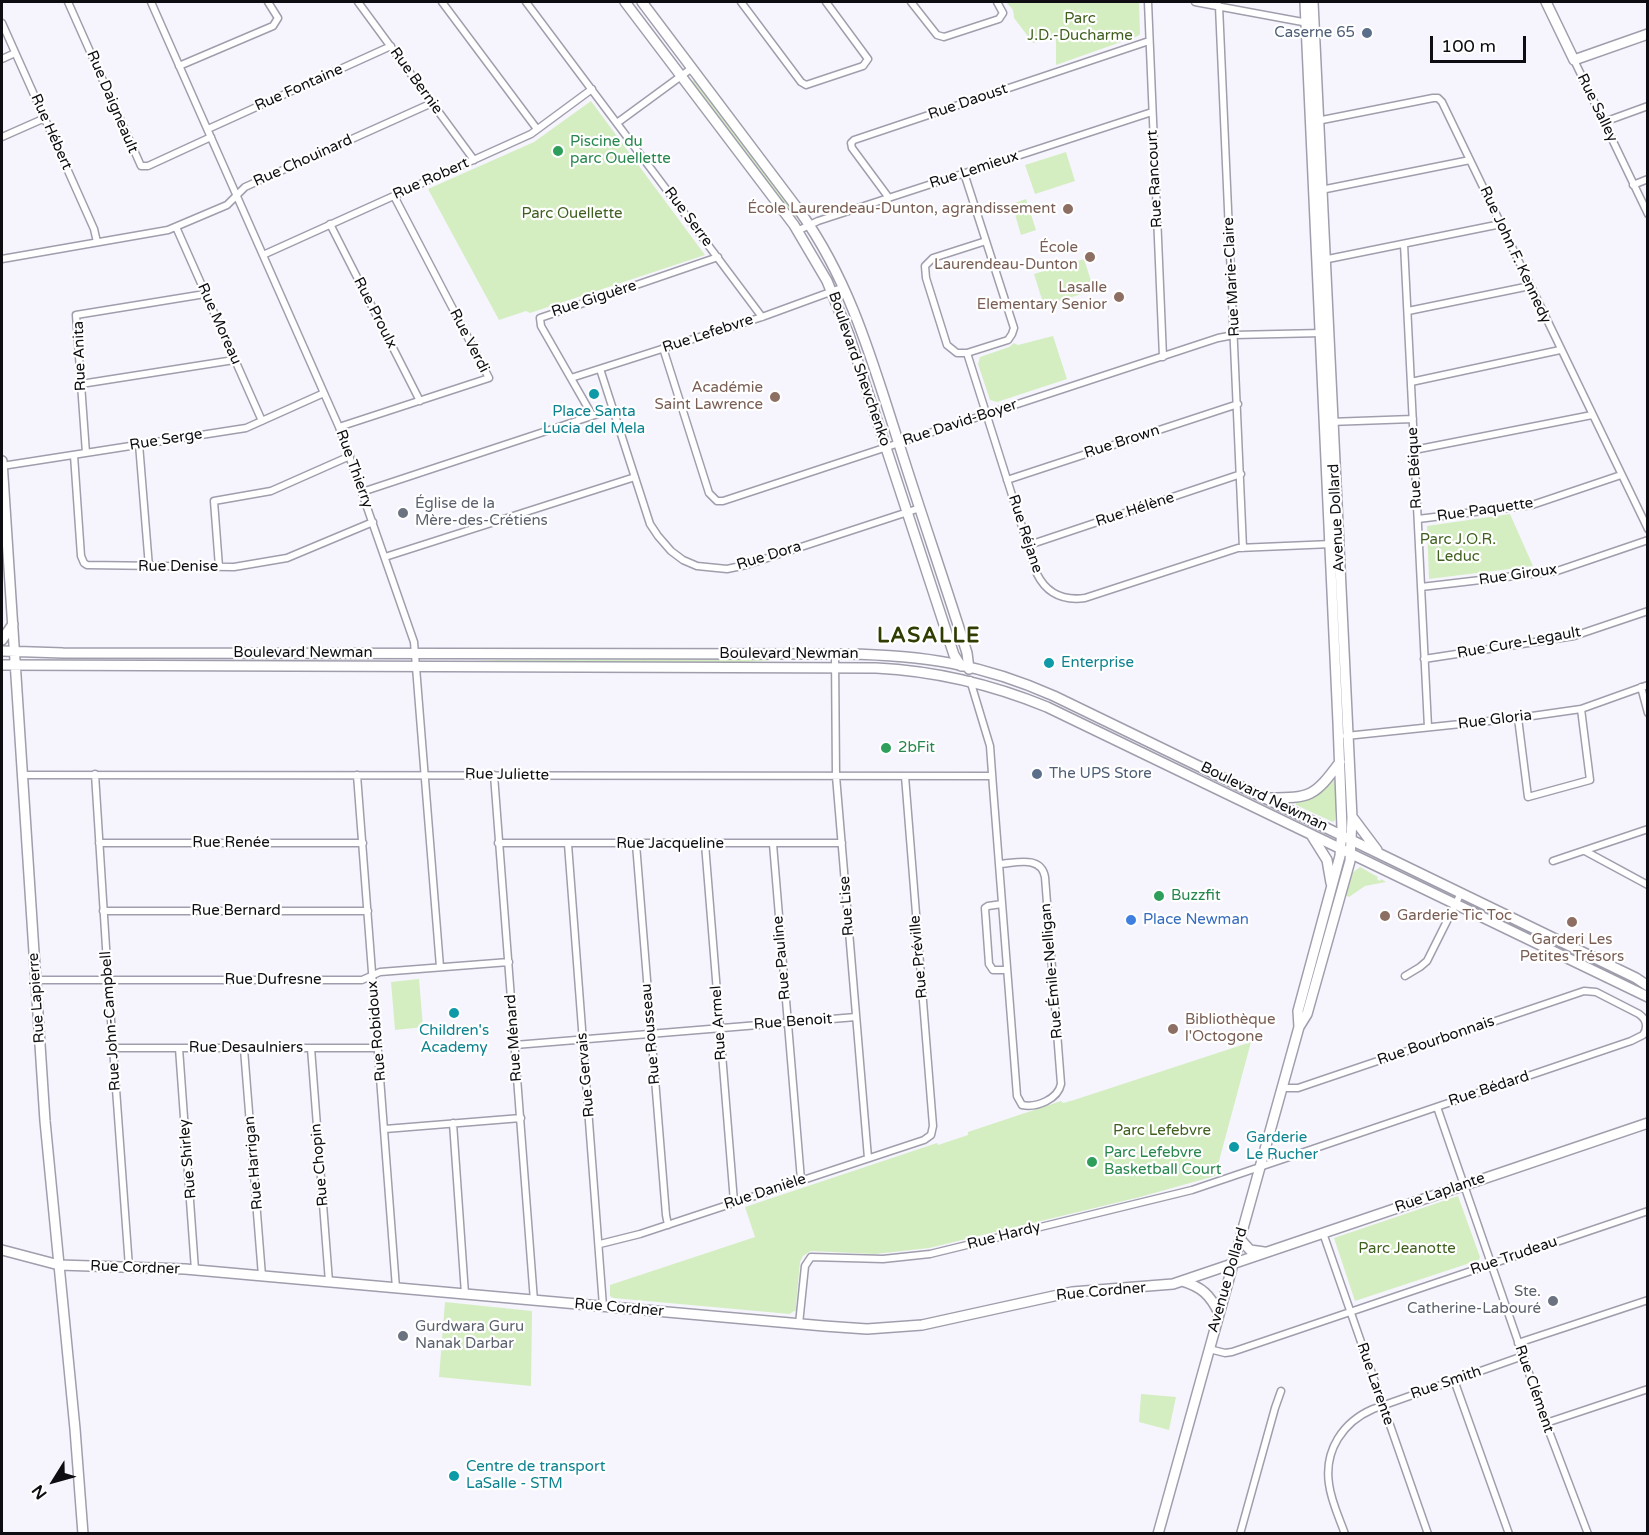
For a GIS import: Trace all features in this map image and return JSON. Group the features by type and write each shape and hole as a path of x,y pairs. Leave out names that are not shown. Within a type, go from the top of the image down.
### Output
{"main road":[{"name":"Boulevard Shevchenko","path":"625,2 798,231 832,292 849,335 951,644 970,680"},
{"name":"Boulevard Shevchenko","path":"642,2 809,225 844,287 857,317 967,653 964,665"},
{"name":"Avenue Dollard","path":"1158,1533 1299,1027 1307,1014 1351,854 1352,818 1343,736 1310,24 1305,2"},
{"name":"Avenue Dollard","path":"1310,24 1313,2"},
{"name":"Rue Salley","path":"1546,2 1574,60"},
{"path":"1574,60 1647,34"},
{"name":"Rue Lapierre","path":"2,461 45,1121 83,1533"},
{"path":"2,640 13,624"},
{"path":"938,660 951,644"},
{"name":"Boulevard Newman","path":"2,651 835,654 902,656 964,665 1035,688 1636,978 1647,986"},
{"name":"Boulevard Newman","path":"2,665 906,669 970,680 1053,710 1647,997"},
{"name":"Avenue Dollard","path":"1299,1027 1298,1011 1341,850 1340,762 1343,736"},
{"path":"1265,798 1297,798 1309,795 1324,785 1340,762"},
{"path":"1352,818 1381,854"},
{"path":"1311,835 1327,860 1331,889"},
{"path":"1636,978 1647,978"},
{"name":"Rue Laplante","path":"1233,1264 1647,1123"},
{"path":"1240,1239 1250,1250 1267,1252"},
{"name":"Rue Cordner","path":"2,1250 59,1265 195,1270 857,1329 912,1326 950,1320 1072,1292 1161,1286 1233,1264"},
{"path":"1182,1281 1196,1285 1206,1292 1219,1313"}],"street":[{"name":"Rue Daigneault","path":"68,2 141,166 148,166 211,137"},
{"name":"Rue Thierry","path":"151,2 339,427 414,642 440,967"},
{"path":"179,66 273,26 278,18 268,2"},
{"name":"Rue Bernie","path":"358,2 474,160"},
{"path":"442,2 537,129"},
{"name":"Rue Serre","path":"526,2 762,317"},
{"path":"741,2 801,82 806,85 863,66 868,59 826,2"},
{"path":"911,2 937,35 944,38 999,19 1003,13 997,2"},
{"name":"Rue Rancourt","path":"1148,2 1163,357"},
{"path":"1195,2 1310,24"},
{"name":"Rue Marie-Claire","path":"1219,6 1243,548"},
{"name":"Rue Hébert","path":"2,22 98,242"},
{"name":"Rue Daoust","path":"889,198 852,148 851,143 854,140 1149,40"},
{"name":"Rue Fontaine","path":"208,129 391,46"},
{"path":"2,60 15,53"},
{"name":"Rue Salley","path":"1574,60 1647,214"},
{"path":"617,123 692,68"},
{"name":"Rue Robert","path":"263,255 531,134 592,89"},
{"name":"Rue John F. Kennedy","path":"1315,121 1438,98 1442,102 1647,529"},
{"name":"Rue Chouinard","path":"2,259 165,231 227,205 245,187 432,103"},
{"path":"1604,122 1647,106"},
{"name":"Rue Lemieux","path":"798,231 809,225 889,198 1152,112"},
{"path":"2,137 45,118"},
{"path":"1318,191 1470,159"},
{"path":"964,173 1013,324 1013,331 1008,339 967,353 957,353 947,345 925,270 927,263 933,258 986,241"},
{"path":"1633,184 1647,179"},
{"name":"Rue Verdi","path":"339,427 489,378 394,196"},
{"path":"1321,260 1501,224"},
{"name":"Rue Proulx","path":"330,225 420,400"},
{"name":"Rue Moreau","path":"176,227 262,422"},
{"name":"Rue Béique","path":"1404,244 1428,727"},
{"name":"Rue Giguère","path":"592,415 541,326 540,318 718,258"},
{"path":"1408,311 1530,286"},
{"name":"Rue Lefebvre","path":"571,378 762,317 844,287"},
{"name":"Rue Anita","path":"86,453 76,315 205,294"},
{"name":"Rue David-Boyer","path":"663,348 709,493 717,501 723,501 1218,338 1234,335 1324,332"},
{"path":"1411,382 1560,350"},
{"name":"Rue Réjane","path":"967,353 1037,574 1043,584 1055,595 1075,599 1085,598 1243,548 1334,544"},
{"path":"81,384 234,360"},
{"name":"Rue Dora","path":"600,369 650,524 670,551 683,560 713,569 746,565 920,508"},
{"name":"Rue Serge","path":"2,466 246,428 324,393"},
{"name":"Rue Brown","path":"1007,480 1238,404"},
{"path":"362,492 613,409"},
{"path":"1414,450 1592,415"},
{"path":"1328,422 1413,419"},
{"path":"139,444 149,567"},
{"name":"Rue Denise","path":"74,455 81,556 84,563 90,566 234,567 287,558 373,522"},
{"path":"219,567 214,501 271,491 350,456"},
{"name":"Rue Hélène","path":"1029,545 1241,474"},
{"name":"Rue Paquette","path":"1418,519 1532,505 1621,476"},
{"path":"385,556 635,477"},
{"name":"Rue Giroux","path":"1421,587 1557,571 1647,540"},
{"name":"Rue Cure-Legault","path":"1424,658 1574,636 1647,611"},
{"name":"Rue Lise","path":"835,654 836,776 868,1158"},
{"name":"Boulevard Shevchenko","path":"970,680 990,746 1017,1096 1022,1105 1034,1105"},
{"path":"1644,686 1647,713"},
{"name":"Rue Gloria","path":"1343,736 1518,718 1581,709 1644,686"},
{"path":"1518,718 1528,797 1590,780 1581,709"},
{"name":"Rue John-Campbell","path":"95,774 129,1267"},
{"name":"Rue Juliette","path":"23,775 992,776"},
{"name":"Rue Robidoux","path":"357,775 396,1288"},
{"name":"Rue Ménard","path":"494,775 534,1300"},
{"name":"Rue Préville","path":"906,776 933,1126 930,1137"},
{"path":"1553,861 1647,829"},
{"name":"Rue Renée","path":"99,843 363,843"},
{"name":"Rue Jacqueline","path":"498,843 842,843"},
{"name":"Rue Gervais","path":"568,844 603,1306"},
{"name":"Rue Rousseau","path":"636,844 668,1224"},
{"name":"Rue Armel","path":"705,844 734,1202"},
{"name":"Rue Pauline","path":"773,844 801,1180"},
{"path":"1585,851 1647,885"},
{"name":"Rue Émile-Nelligan","path":"999,864 1036,863 1042,867 1045,877 1061,1084 1055,1096 1034,1105"},
{"path":"1405,976 1420,968 1427,960 1461,893"},
{"path":"1002,904 985,908 989,964 993,970 1007,969"},
{"name":"Rue Bernard","path":"103,911 368,911"},
{"name":"Rue Dufresne","path":"36,980 362,980 380,972 509,962"},
{"name":"Rue Bourbonnais","path":"1282,1088 1298,1088 1589,991"},
{"name":"Rue Bédard","path":"1259,1168 1631,1041 1645,1032 1646,1024 1641,1015 1596,992 1589,991"},
{"name":"Rue Benoit","path":"515,1045 856,1017"},
{"name":"Rue Desaulniers","path":"113,1048 378,1048"},
{"name":"Rue Shirley","path":"179,1048 195,1270"},
{"name":"Rue Chopin","path":"311,1048 328,1282"},
{"name":"Rue Harrigan","path":"244,1049 262,1276"},
{"name":"Rue Clément","path":"1437,1107 1546,1424 1588,1533"},
{"path":"385,1129 521,1118"},
{"path":"453,1123 465,1294"},
{"name":"Rue Danièle","path":"600,1244 611,1243 930,1137"},
{"name":"Rue Hardy","path":"800,1324 805,1266 811,1257 883,1259 930,1254 1192,1190 1259,1168"},
{"name":"Rue Trudeau","path":"1209,1349 1228,1353 1647,1211"},
{"name":"Rue Larente","path":"1323,1233 1428,1533"},
{"path":"1518,1343 1647,1300"},
{"name":"Rue Smith","path":"1345,1533 1329,1489 1328,1467 1336,1439 1347,1425 1363,1413 1383,1405 1523,1356"},
{"path":"1454,1380 1509,1533"},
{"path":"1546,1424 1647,1389"},
{"path":"1240,1533 1281,1391"}],"green space":[{"name":"Parc J.D.-Ducharme","path":"1006,2 1139,2 1140,34 1056,65 1056,37 1033,43 1014,18 1013,10"},
{"path":"694,80 797,217 795,218 692,81"},
{"name":"Parc Ouellette","path":"591,101 705,255 530,313 526,311 499,320 428,189 534,142"},
{"path":"1066,152 1075,181 1035,194 1025,165"},
{"path":"1026,199 1036,230 1021,235 1012,204"},
{"path":"1084,259 1094,290 1044,306 1034,274"},
{"path":"1053,336 1067,379 997,402 990,400 978,364 980,357 1014,343 1018,345"},
{"name":"Parc J.O.R. Leduc","path":"1510,514 1533,566 1429,579 1427,526"},
{"path":"786,659 746,662 469,661 498,660"},
{"path":"1334,777 1337,811 1333,822 1293,802 1320,791"},
{"path":"1360,867 1378,877 1380,881 1381,879 1386,882 1365,886 1349,897 1345,895 1352,873"},
{"path":"419,979 423,1027 395,1030 391,982"},
{"name":"Parc Lefebvre","path":"1251,1042 1215,1176 1140,1197 929,1248 875,1254 811,1251 803,1256 800,1262 797,1311 790,1314 610,1296 610,1285 755,1237 745,1207 937,1143 938,1145 968,1135 968,1132 1061,1101 1063,1103 1074,1100"},
{"name":"Parc Jeanotte","path":"1458,1196 1480,1257 1479,1260 1355,1301 1334,1238"},
{"path":"445,1302 532,1311 531,1386 439,1377"},
{"path":"1141,1394 1176,1397 1169,1430 1139,1422"}],"place":[{"name":"Caserne 65","path":"1367,33"},
{"name":"Piscine du parc Ouellette","path":"558,151"},
{"name":"École Laurendeau-Dunton, agrandissement","path":"1068,209"},
{"name":"École Laurendeau-Dunton","path":"1090,257"},
{"name":"Lasalle Elementary Senior","path":"1119,297"},
{"name":"Place Santa Lucia del Mela","path":"594,394"},
{"name":"Académie Saint Lawrence","path":"775,397"},
{"name":"Église de la Mère-des-Crétiens","path":"403,513"},
{"name":"Enterprise","path":"1049,663"},
{"name":"2bFit","path":"886,748"},
{"name":"The UPS Store","path":"1037,774"},
{"name":"Buzzfit","path":"1159,896"},
{"name":"Garderie Tic Toc","path":"1385,916"},
{"name":"Place Newman","path":"1131,920"},
{"name":"Garderi Les Petites Trésors","path":"1572,922"},
{"name":"Children's Academy","path":"454,1013"},
{"name":"Bibliothèque l'Octogone","path":"1173,1029"},
{"name":"Garderie Le Rucher","path":"1234,1147"},
{"name":"Parc Lefebvre Basketball Court","path":"1092,1162"},
{"name":"Ste. Catherine-Labouré","path":"1553,1301"},
{"name":"Gurdwara Guru Nanak Darbar","path":"403,1336"},
{"name":"Centre de transport LaSalle - STM","path":"454,1476"}],"district":[{"name":"LASALLE","path":"929,636"}]}
